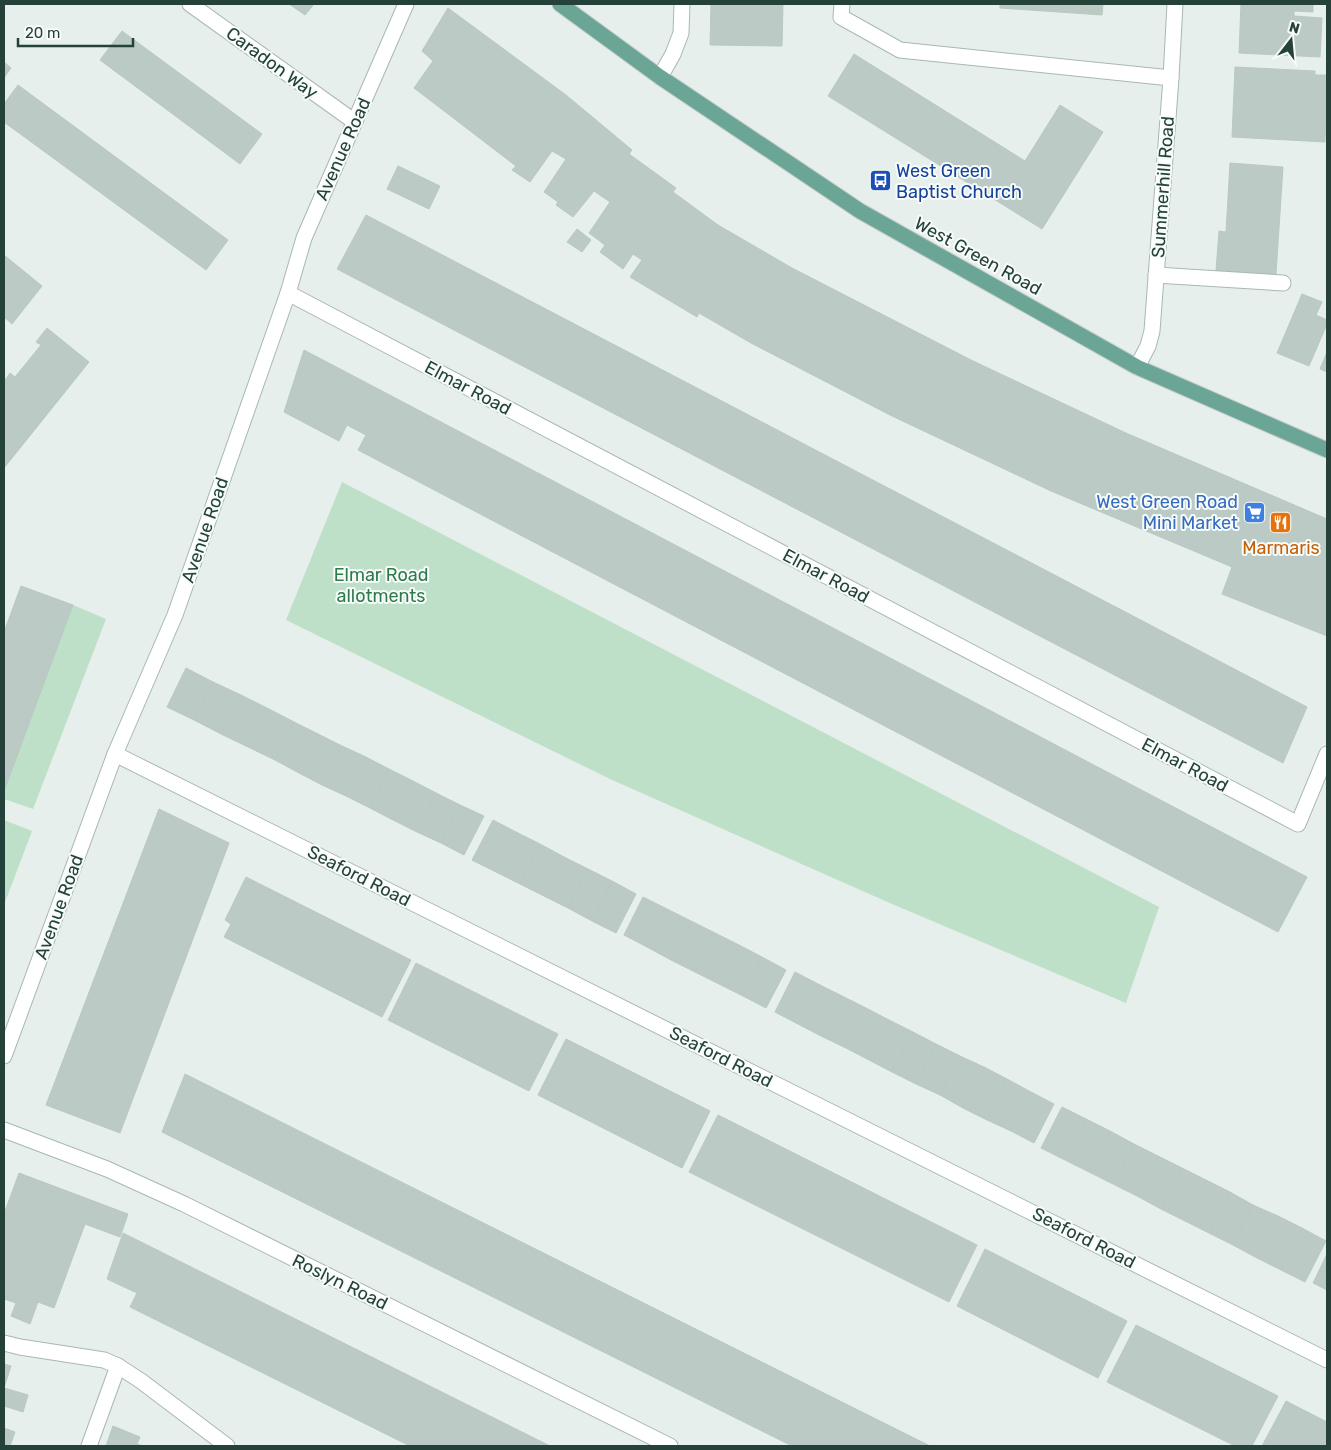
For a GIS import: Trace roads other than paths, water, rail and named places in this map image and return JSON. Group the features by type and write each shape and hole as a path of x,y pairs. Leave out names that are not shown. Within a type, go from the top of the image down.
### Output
{"main road":[{"name":"West Green Road","path":"560,4 660,77 860,211 1137,367 1327,450"}],"street":[{"name":"Caradon Way","path":"190,4 355,122"},
{"name":"Avenue Road","path":"4,1056 115,754 175,615 288,293 304,238 406,4"},
{"path":"660,77 673,54 681,33 682,4"},
{"path":"842,4 842,17 900,50 1171,78"},
{"name":"Summerhill Road","path":"1137,367 1148,346 1152,331 1175,4"},
{"path":"1156,275 1283,283"},
{"name":"Elmar Road","path":"288,293 1298,824 1327,754"},
{"name":"Seaford Road","path":"115,754 1327,1360"},
{"name":"Roslyn Road","path":"4,1130 107,1169 184,1204 670,1446"},
{"path":"4,1343 104,1360 118,1366 142,1381 227,1446"},
{"path":"88,1446 118,1366"}],"place":[{"name":"West Green Baptist Church","path":"880,181"},
{"name":"West Green Road Mini Market","path":"1254,512"},
{"name":"Marmaris","path":"1281,523"}],"park label":[{"name":"Elmar Road allotments","path":"381,585"}]}
